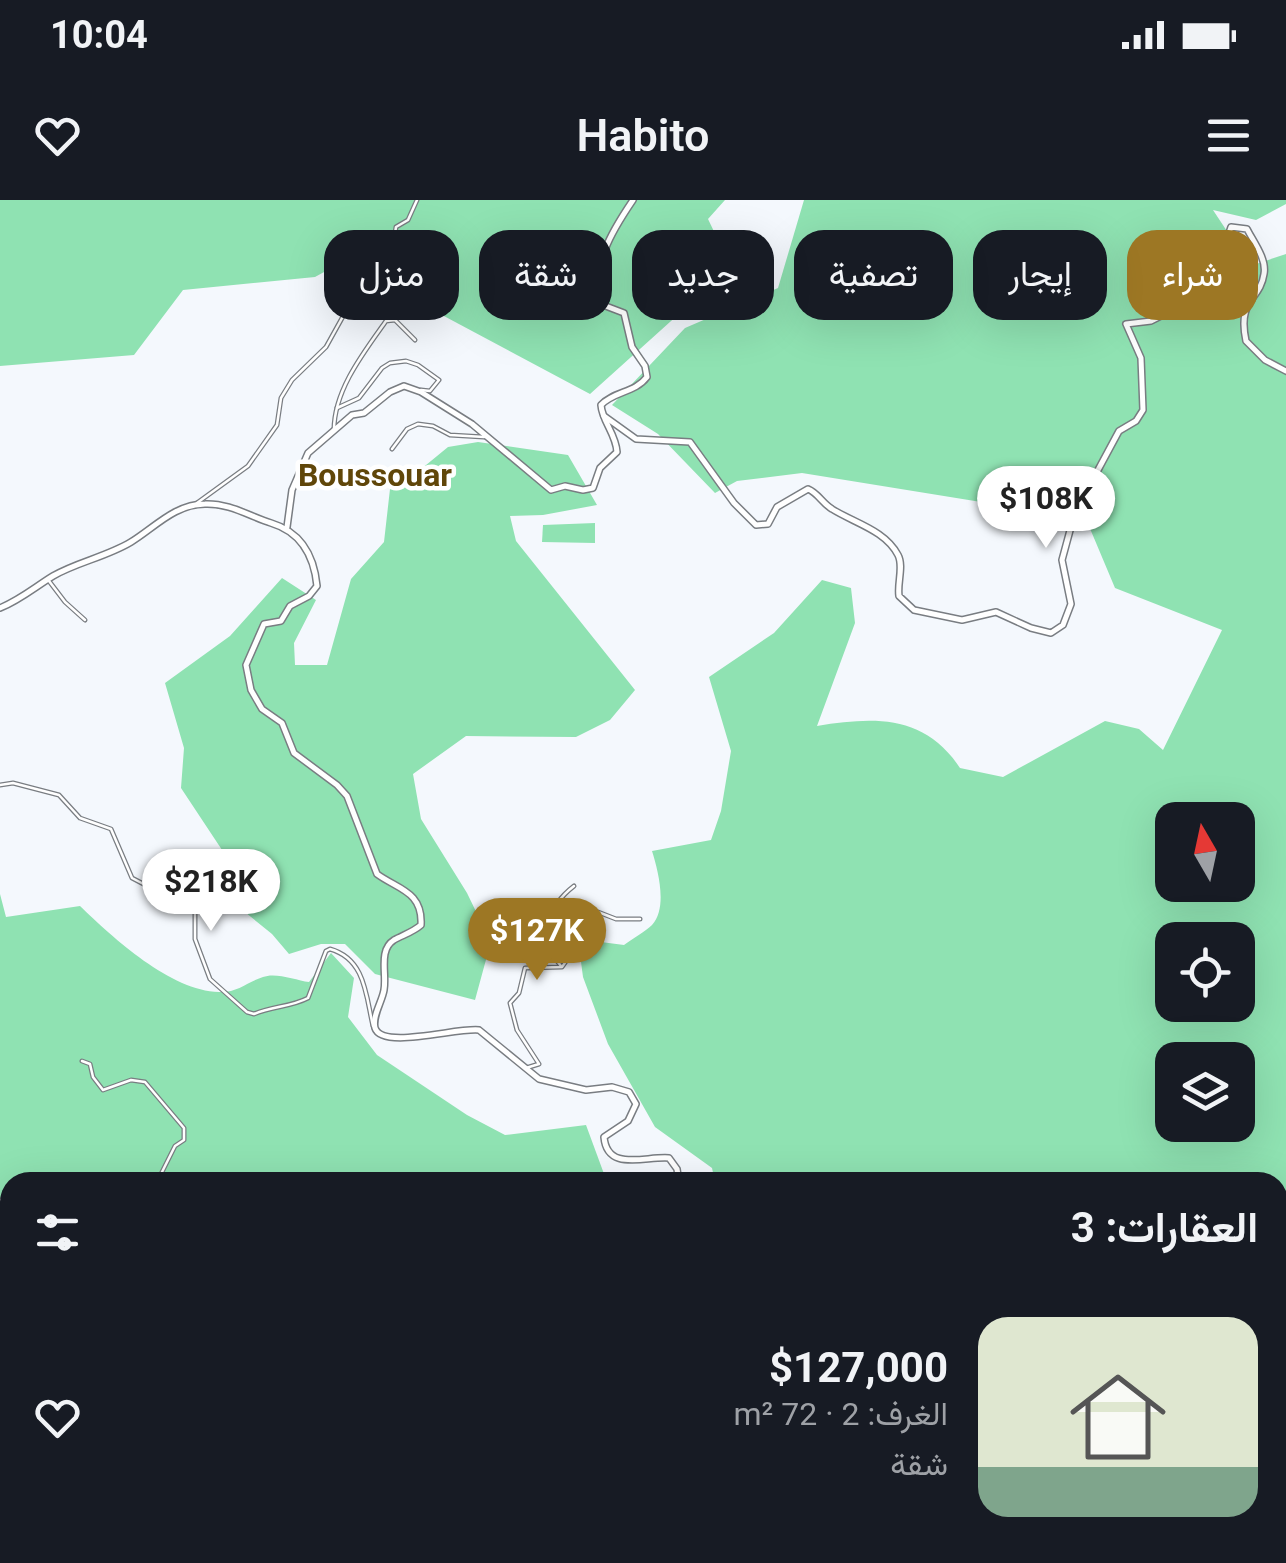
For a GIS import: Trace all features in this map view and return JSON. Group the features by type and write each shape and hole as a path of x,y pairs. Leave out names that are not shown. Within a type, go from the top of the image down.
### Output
{"street":[{"path":"0,608 48,580 112,552 157,521 195,505 248,466 276,425 284,392 326,347 346,311 372,292 389,302 396,300 385,283 383,263 396,227 408,220 417,200"},
{"path":"417,390 472,424 551,490 565,486 589,490 600,468 618,452 615,435 600,410 604,400 634,388 647,377 645,366 632,347 624,313 603,304 600,292 602,253 633,200"},
{"path":"604,416 636,439 677,440 694,446 734,503 756,524 768,524 777,507 808,489 814,490 830,508 871,529 896,551 901,562 899,596 914,610 962,620 996,612 1051,633 1064,625 1070,604 1062,560 1072,523 1073,498 1091,483 1119,431 1136,421 1142,410 1141,358 1126,324 1163,315 1174,281 1216,260 1231,227 1247,229 1264,267 1262,280 1246,306 1246,341 1266,360 1286,371"},
{"path":"334,431 336,409 362,356 386,321 396,320 415,340"},
{"path":"287,527 292,490 308,453 352,415 364,413 397,388 430,391 439,380 418,365 395,362 382,368 359,398 336,409"},
{"path":"392,449 407,430 418,424 450,435 485,437"},
{"path":"195,505 213,504 287,527 307,549 317,586 309,596 290,606 281,621 264,624 250,650 247,672 257,703 282,723 294,753 338,784 348,796 376,874 400,885 420,910 421,925 390,942 385,950 385,987 375,1020 376,1032"},
{"path":"48,580 84,620"},
{"path":"0,784 14,783 59,794 80,818 111,829 132,878 155,890 173,890 193,907 195,939 210,978 247,1012 254,1014 308,998 326,951 338,951 365,981 376,1032 409,1038 478,1030 539,1079 586,1090 612,1086 629,1092 636,1104 632,1114 604,1137 606,1151 624,1160 669,1158 677,1172"},
{"path":"562,967 550,950 550,922 553,905 574,886"},
{"path":"562,967 594,914 616,919 640,918"},
{"path":"524,1069 538,1064 516,1030 510,1002 519,993 525,968 562,967"},
{"path":"82,1061 90,1064 93,1077 103,1090 132,1080 145,1082 184,1128 184,1140 175,1146 163,1172"}],"green space":[{"path":"0,200 725,200 708,219 713,230 632,230 632,320 672,320 590,394 451,320 459,320 459,230 324,230 324,272 315,277 183,290 134,355 0,366"},
{"path":"804,200 1286,200 1286,204 1256,220 1213,210 1226,230 1127,230 1127,320 1258,320 1258,263 1286,254 1286,1172 713,1172 655,1127 608,1044 583,977 578,939 624,945 646,930 657,918 661,899 652,851 711,840 721,811 731,751 709,677 774,633 822,580 851,588 855,623 817,726 858,721 896,723 930,737 960,768 1003,777 1105,721 1139,729 1163,750 1222,630 1115,588 1086,519 802,473 737,481 715,493 658,434 612,405 685,328 704,320 774,320 774,290 778,288 794,234 794,320 953,320 953,230 795,230"},
{"path":"478,442 568,455 597,505 543,515 510,516 516,541 635,690 610,720 576,737 466,736 413,774 421,819 483,926 487,956 475,1000 375,974 345,944 321,944 289,954 272,934 225,896 226,856 181,788 184,748 165,683 230,636 282,578 316,600 294,643 295,665 327,665 351,579 384,542 390,489 448,447"},
{"path":"595,523 595,543 542,542 543,525"},
{"path":"0,894 6,917 80,906 144,961 201,989 231,991 268,976 309,982 331,953 354,978 348,1017 377,1055 467,1115 505,1135 586,1125 603,1172 0,1172"}],"district":[{"name":"Boussouar","path":"375,475"}]}
